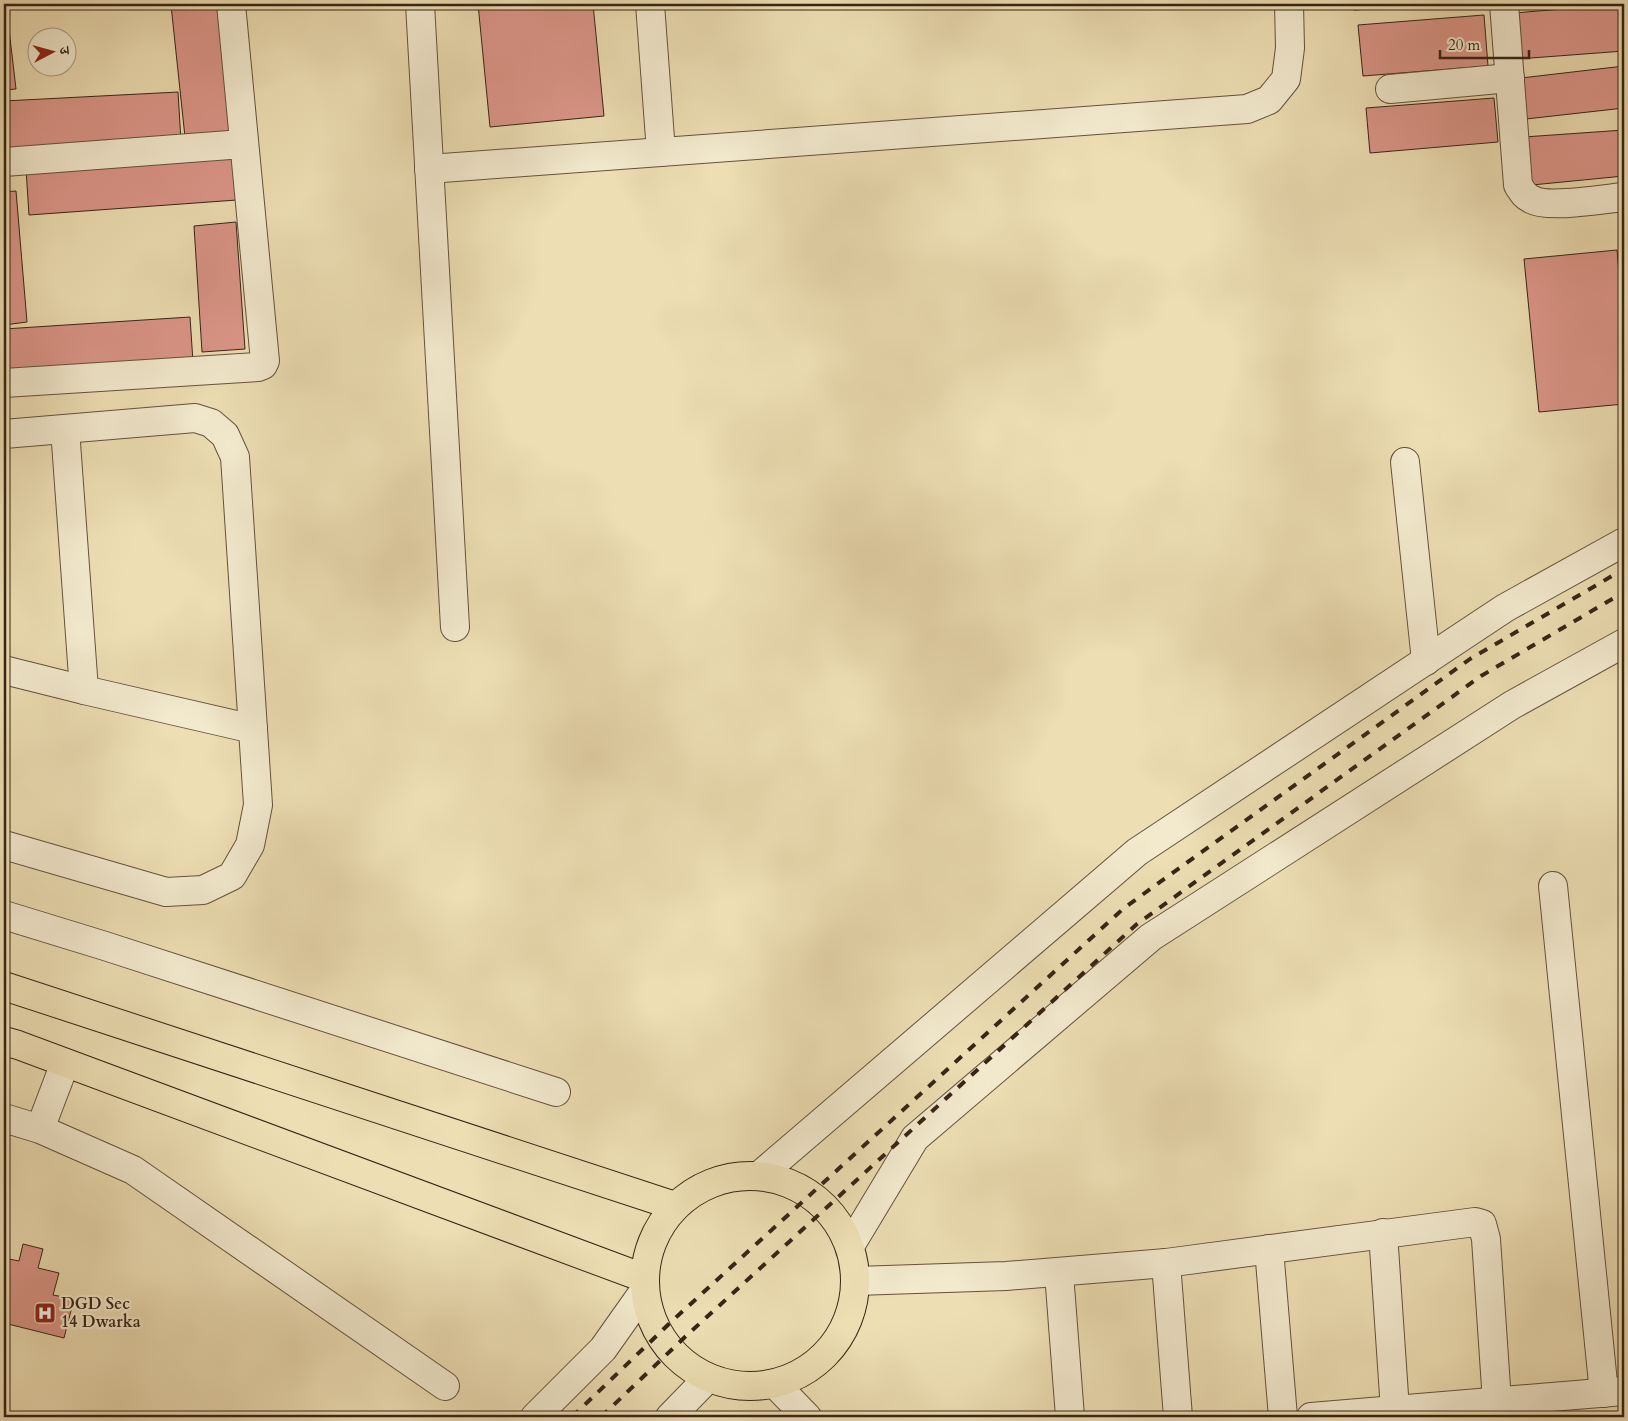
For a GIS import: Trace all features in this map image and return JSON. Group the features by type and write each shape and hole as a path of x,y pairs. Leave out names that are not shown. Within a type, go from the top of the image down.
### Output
{"main road":[{"path":"4,986 675,1206"},
{"path":"4,1041 644,1284"},
{"path":"760,1175 789,1183 815,1197 836,1219 850,1246 856,1280 850,1315 834,1346 808,1370 776,1385 741,1388 707,1379 676,1358 654,1327 644,1284 652,1239 675,1206 700,1188 729,1177 760,1175"}],"street":[{"path":"4,382 258,367 263,365 265,356 231,4"},
{"path":"420,4 455,627"},
{"path":"650,4 661,152"},
{"path":"430,169 1247,109 1269,100 1286,79 1290,48 1289,4"},
{"path":"1504,4 1518,185 1524,195 1532,201 1546,204 1624,197"},
{"path":"1390,89 1510,78"},
{"path":"4,162 244,144"},
{"path":"4,434 195,418 212,423 225,435 235,457 258,805 250,845 232,876 203,890 166,892 4,846"},
{"path":"65,429 84,690"},
{"path":"1405,462 1426,661"},
{"path":"760,1175 1137,852 1505,608 1624,542"},
{"path":"850,1246 915,1138 1151,937 1512,704 1624,643"},
{"path":"4,670 254,729"},
{"path":"1311,1417 1614,1392 1553,886"},
{"path":"4,915 556,1092"},
{"path":"40,1129 65,1063"},
{"path":"4,1118 40,1129 133,1170 445,1386"},
{"path":"856,1280 942,1279 1059,1273 1166,1263 1475,1222 1482,1224 1486,1239 1497,1402"},
{"path":"1383,1233 1395,1410"},
{"path":"1269,1249 1283,1417"},
{"path":"1166,1263 1178,1417"},
{"path":"1059,1273 1070,1417"},
{"path":"536,1417 603,1349 644,1284"},
{"path":"670,1417 707,1379"},
{"path":"776,1385 807,1417"}],"building":[{"path":"4,4 6,4 16,89 4,90"},
{"path":"219,4 234,132 185,137 171,5"},
{"path":"478,4 593,4 604,116 490,127"},
{"path":"1353,4 1454,4 1354,10"},
{"path":"1624,4 1624,51 1518,59 1514,13"},
{"path":"1484,15 1488,66 1363,76 1358,25"},
{"path":"1624,66 1624,108 1526,119 1521,78"},
{"path":"178,92 181,141 4,150 4,101"},
{"path":"1494,98 1498,142 1370,153 1366,108"},
{"path":"1624,130 1624,176 1532,185 1524,137"},
{"path":"233,154 237,200 29,215 26,169"},
{"path":"16,191 27,322 4,325 4,192"},
{"path":"236,222 245,349 202,352 194,226"},
{"path":"1617,250 1624,328 1624,404 1539,412 1524,259"},
{"path":"190,317 193,362 4,375 4,329"},
{"path":"23,1244 43,1249 38,1268 59,1273 53,1295 74,1299 64,1338 4,1323 4,1258 19,1261"}],"railway":[{"path":"572,1417 672,1321 1124,908 1470,659 1624,569"},
{"path":"601,1417 686,1336 1137,924 1481,676 1624,592"}],"place":[{"name":"DGD Sec 14 Dwarka","path":"45,1313"}]}
